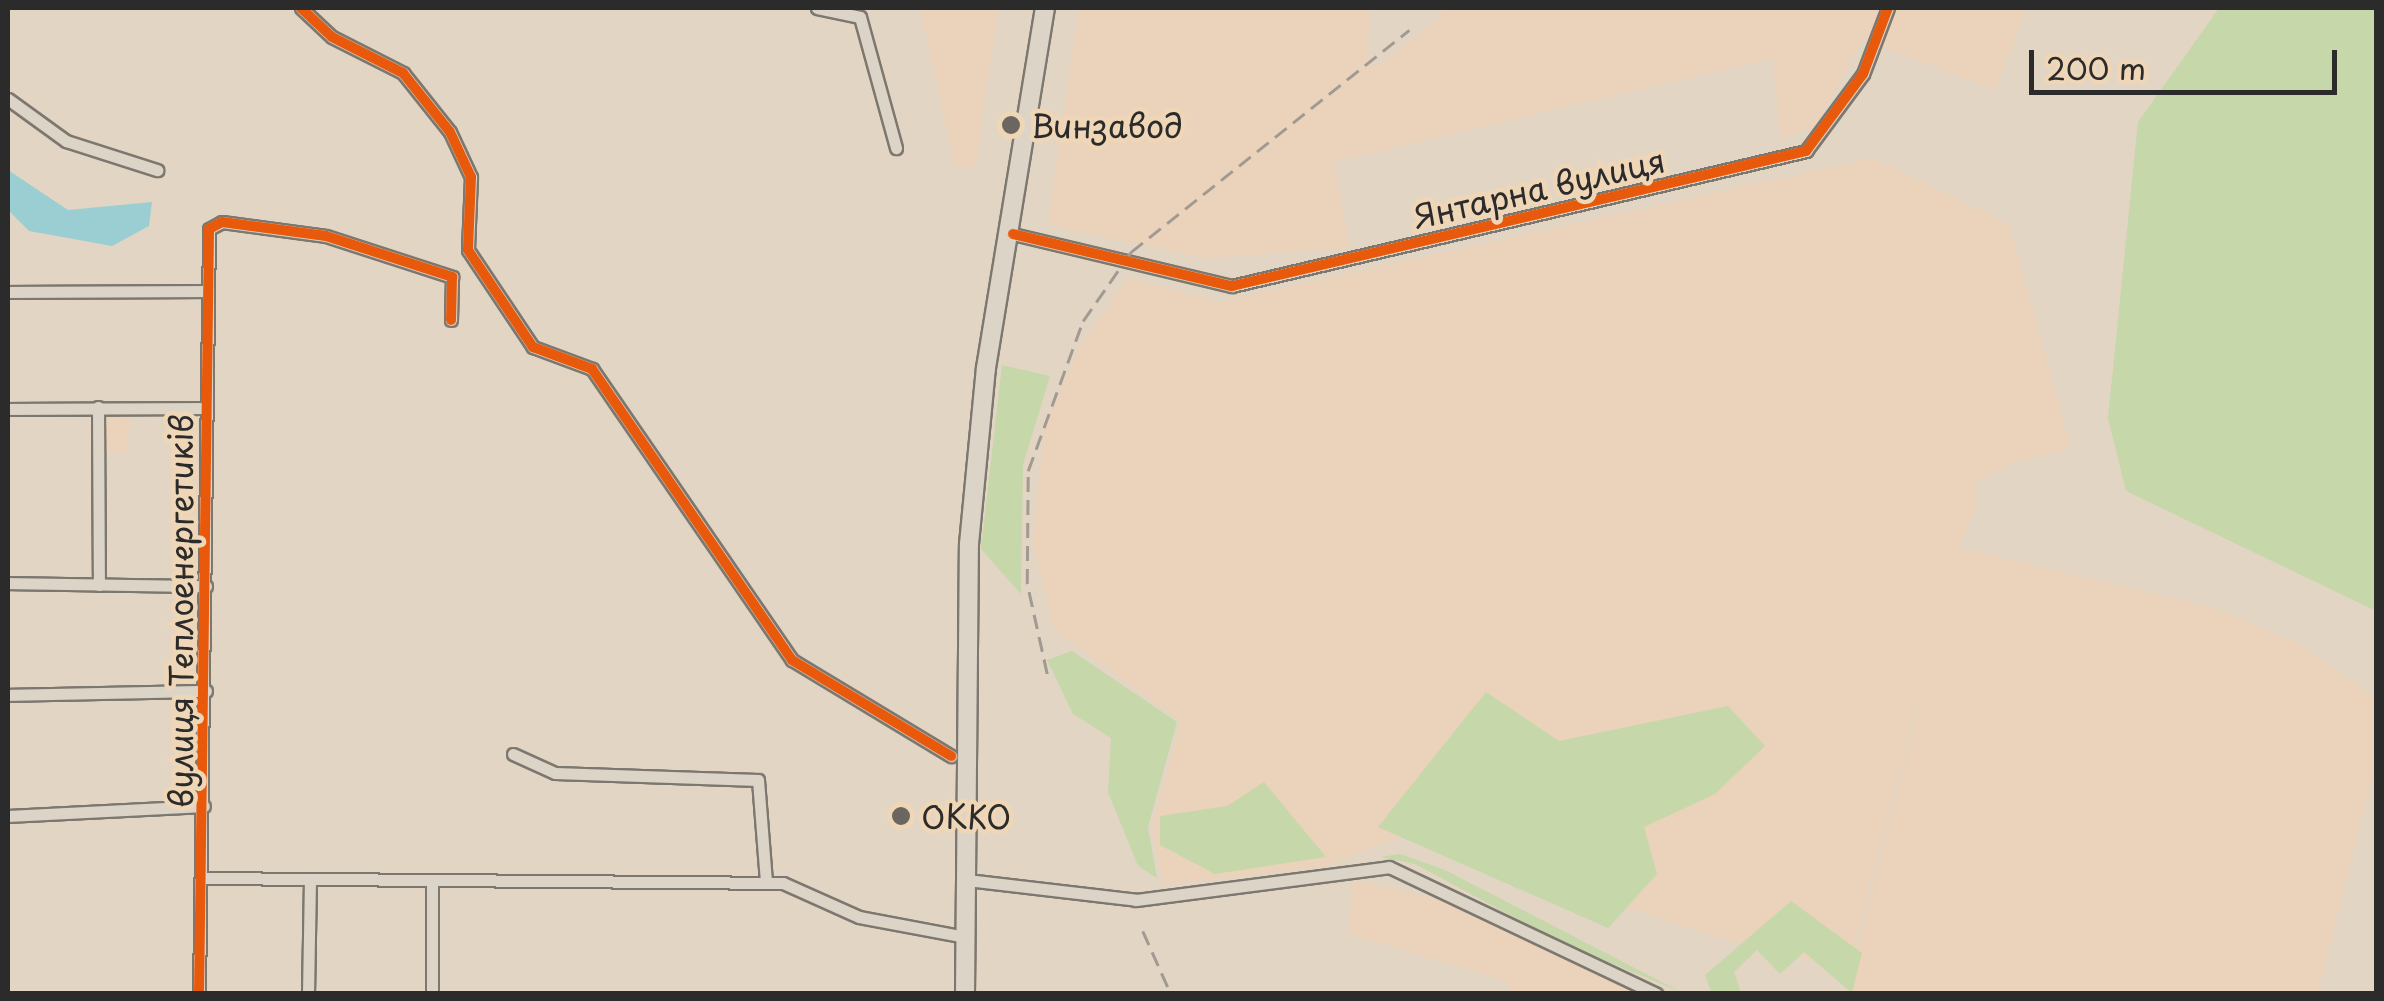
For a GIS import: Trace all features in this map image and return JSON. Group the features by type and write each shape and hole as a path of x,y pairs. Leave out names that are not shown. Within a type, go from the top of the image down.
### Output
{"main road":[{"path":"965,994 969,544 982,416 1013,234 1044,8"}],"street":[{"path":"301,8 332,37 403,73 450,132 471,177 468,250 533,348 592,369 792,660 951,756"},
{"path":"817,8 860,17 896,148"},
{"name":"Янтарна вулиця","path":"1013,234 1120,264 1232,286 1806,150 1854,88 1888,8"},
{"path":"8,99 66,141 157,170"},
{"name":"вулиця Теплоенергетиків","path":"199,994 212,225 266,226 452,276 451,320"},
{"path":"8,292 208,291"},
{"path":"98,407 99,585"},
{"path":"8,410 207,408"},
{"path":"8,583 206,586"},
{"path":"8,695 206,692"},
{"path":"513,754 556,773 758,780 766,882"},
{"path":"8,816 204,806"},
{"path":"966,880 1136,900 1389,867 1656,994"},
{"path":"202,878 766,882 858,917 966,937"},
{"path":"308,994 310,880"},
{"path":"432,882 432,994"}],"shaded area":[{"path":"920,8 998,8 975,167 955,166"},
{"path":"1079,8 1370,8 1367,56 1376,68 1442,16 1440,8 2027,8 1995,90 1863,39 1817,124 1780,140 1773,58 1333,162 1350,248 1206,258 1048,225"},
{"path":"1873,158 2009,224 2071,448 2008,464 1975,484 1976,510 1958,547 2214,608 2297,643 2376,699 2376,763 2318,993 1846,993 1957,553 1848,969 1715,937 1406,835 1326,866 1164,885 1152,827 1181,721 1054,630 1033,542 1044,430 1076,353 1127,278 1219,302"},
{"path":"104,418 129,418 128,452 104,452"},
{"path":"1353,880 1447,901 1640,993 1507,993 1510,982 1349,934"}],"green space":[{"path":"2219,8 2376,8 2376,611 2126,491 2108,418 2138,122"},
{"path":"1002,365 1050,376 1023,465 1021,594 981,549"},
{"path":"1072,651 1177,722 1148,827 1157,878 1138,866 1108,792 1111,738 1073,714 1047,660"},
{"path":"1486,692 1559,741 1728,706 1765,746 1715,794 1644,827 1657,874 1608,928 1378,827"},
{"path":"1264,782 1326,857 1215,874 1160,845 1160,816 1227,806"},
{"path":"1400,854 1445,870 1683,993 1558,941 1415,864 1381,857"},
{"path":"1791,901 1862,953 1852,993 1804,952 1780,974 1757,950 1734,972 1741,993 1712,993 1705,975"}],"water":[{"path":"8,170 68,210 152,202 149,226 112,246 29,231 8,210"}],"railway":[{"path":"1047,674 1027,584 1028,471 1083,321 1131,252 1409,30"},
{"path":"1143,931 1171,994"}],"cycle path":[{"path":"301,8 332,37 403,73 450,132 471,177 468,250 533,347 592,369 792,660 951,756"},
{"path":"1013,234 1232,286 1806,151 1863,74 1888,8"},
{"path":"199,994 209,229 222,222 326,236 452,277 451,320"}],"place":[{"name":"Винзавод","path":"1011,125"},
{"name":"ОККО","path":"901,816"}]}
